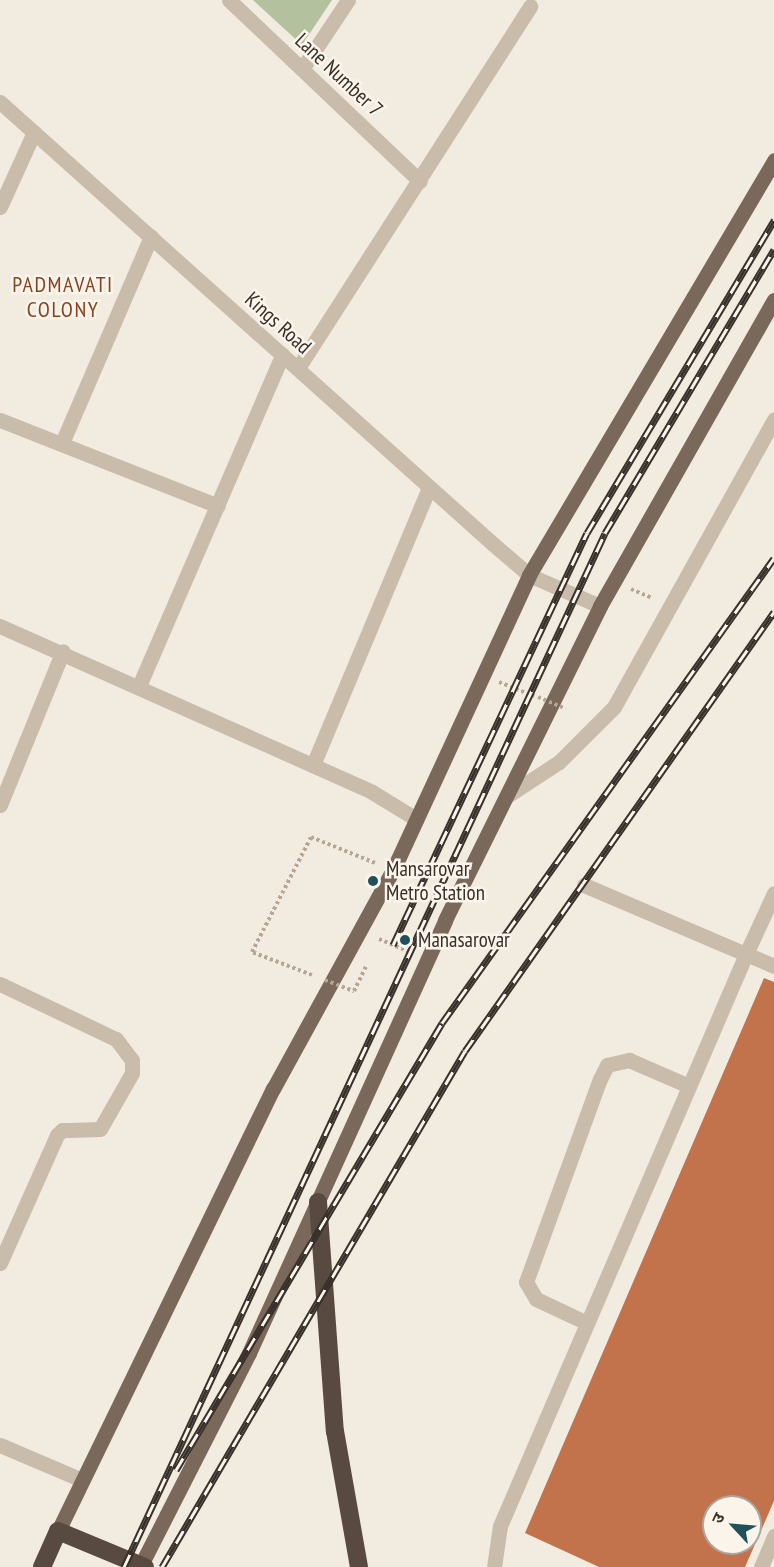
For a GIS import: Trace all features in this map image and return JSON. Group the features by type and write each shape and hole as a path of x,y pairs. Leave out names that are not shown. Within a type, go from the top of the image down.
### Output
{"highway":[{"path":"318,1202 335,1431 359,1567"},
{"path":"42,1567 58,1531 142,1566"}],"main road":[{"path":"58,1531 273,1089 393,870 530,575 774,160"},
{"path":"142,1566 249,1353 507,796 600,606 774,300"}],"street":[{"name":"Lane Number 7","path":"229,0 420,181"},
{"path":"302,69 348,0"},
{"path":"298,368 420,181 527,2"},
{"name":"Kings Road","path":"0,102 298,368 428,490 530,575 600,606"},
{"path":"0,207 34,132"},
{"path":"62,443 151,236"},
{"path":"140,686 282,355"},
{"path":"0,420 218,506"},
{"path":"507,796 559,762 614,707 774,420"},
{"path":"313,765 428,490"},
{"path":"0,626 63,651 313,765 416,819"},
{"path":"0,805 63,651"},
{"path":"584,885 774,966"},
{"path":"494,1567 500,1526 774,893"},
{"path":"0,984 116,1039 125,1047 132,1066 100,1129 62,1130 57,1135 0,1263"},
{"path":"587,1323 536,1299 526,1282 600,1079 607,1065 629,1060 689,1086"},
{"path":"0,1445 82,1480"},
{"path":"761,1567 774,1536"}],"path":[{"path":"538,697 566,709"},
{"path":"354,992 252,952 311,837 393,870"},
{"path":"379,939 410,952"}],"green space":[{"path":"253,0 332,0 302,45"}],"building":[{"path":"764,978 774,982 774,1501 762,1528 762,1495 702,1495 702,1555 750,1555 745,1567 599,1567 525,1533"}],"railway":[{"path":"393,945 587,533 774,220"},
{"path":"124,1567 605,533 774,249"},
{"path":"176,1470 442,1023 774,558"},
{"path":"162,1567 465,1051 774,612"}],"place":[{"name":"Mansarovar Metro Station","path":"373,881"},
{"name":"Manasarovar","path":"405,940"}],"district":[{"name":"PADMAVATI COLONY","path":"63,296"}]}
